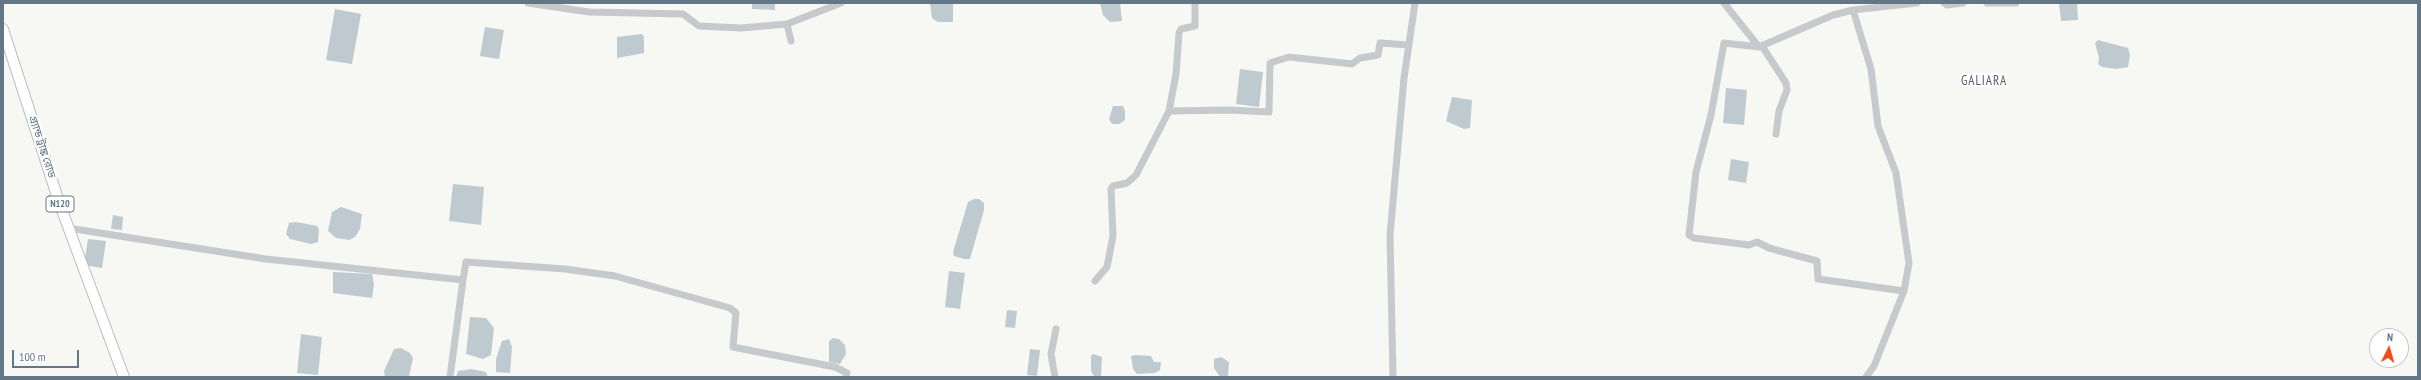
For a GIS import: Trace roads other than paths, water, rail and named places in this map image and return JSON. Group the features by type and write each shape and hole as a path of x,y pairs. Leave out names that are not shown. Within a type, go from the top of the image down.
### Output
{"highway":[{"name":"গ্র্যান্ড ট্রাঙ্ক রোড","path":"3,29 68,228 124,377"}],"street":[{"path":"528,3 589,12 683,14 699,26 741,28 787,24 841,3"},
{"path":"1095,281 1108,267 1113,236 1111,189 1113,186 1127,183 1136,175 1169,111 1176,74 1179,33 1181,29 1195,26 1197,24 1195,3"},
{"path":"1393,377 1390,235 1409,45 1415,3"},
{"path":"1724,3 1761,46 1786,83 1787,90 1779,111 1776,134"},
{"path":"1904,291 1818,279 1817,261 1769,248 1757,242 1749,245 1694,238 1689,235 1696,172 1711,115 1724,43 1761,46 1833,15 1853,10 1917,3"},
{"path":"1944,3 1947,5 1962,3"},
{"path":"1987,3 2016,3"},
{"path":"1853,10 1871,69 1878,126 1896,173 1909,263 1904,291 1874,366 1866,377"},
{"path":"787,24 791,41"},
{"path":"1169,111 1229,110 1269,112 1270,63 1289,57 1352,64 1360,58 1378,55 1380,43 1409,45"},
{"path":"68,228 266,259 463,280"},
{"path":"450,377 466,262 565,269 615,276 730,308 736,313 733,347 835,367 847,373 846,377"},
{"path":"1054,377 1051,354 1056,329"}],"district":[{"name":"GALIARA","path":"1984,81"}]}
